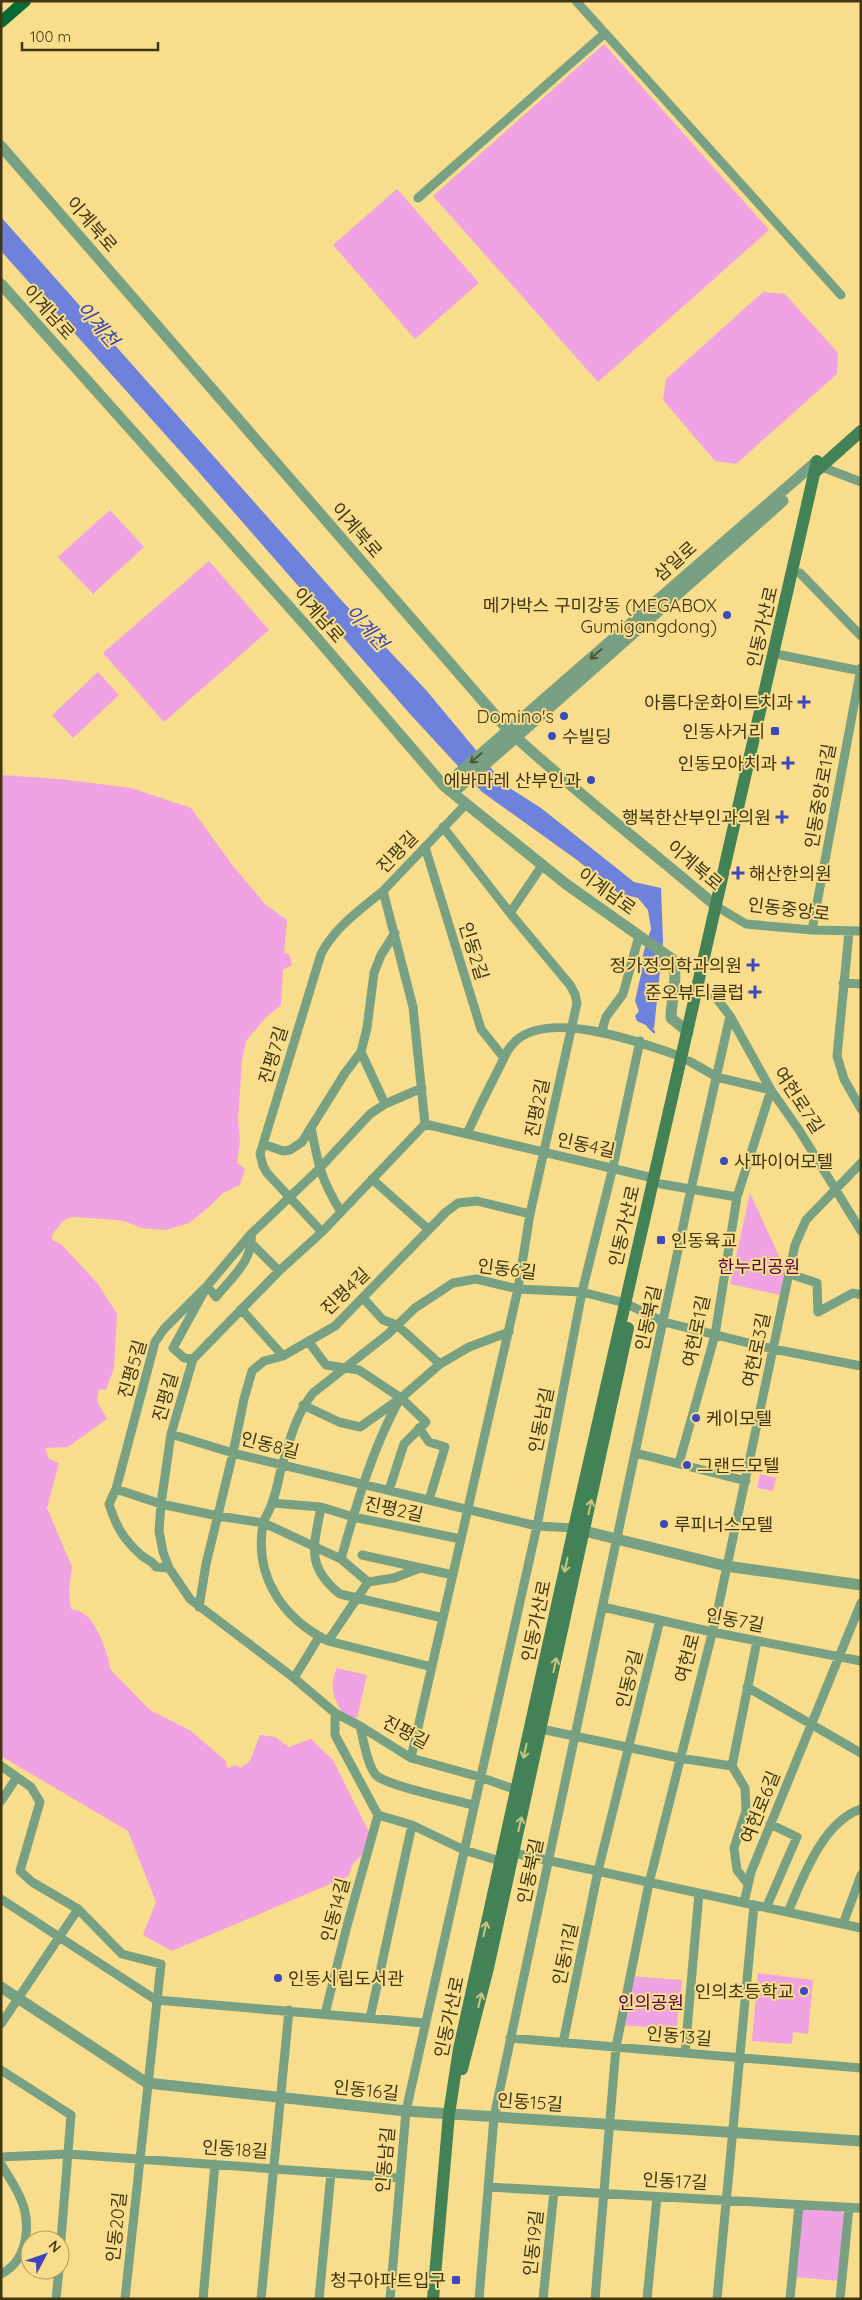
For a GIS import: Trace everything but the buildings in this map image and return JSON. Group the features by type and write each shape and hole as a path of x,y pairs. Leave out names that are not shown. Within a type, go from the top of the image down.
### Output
{"main road":[{"path":"1,22 25,1"},
{"name":"삼일로","path":"818,467 861,421"},
{"name":"삼일로","path":"818,467 861,431"},
{"name":"인동가산로","path":"685,1059 688,1032 800,573 818,467"},
{"name":"인동가산로","path":"433,2299 449,2114 459,2049 516,1790 579,1530 685,1059 704,992 719,908 818,467"},
{"name":"인동가산로","path":"449,2114 469,2046 514,1853 541,1729 579,1530"}],"street":[{"path":"576,1 841,295"},
{"path":"418,198 604,34"},
{"name":"이계북로","path":"1,146 512,734 588,800 642,842 719,908"},
{"name":"이계남로","path":"1,284 309,629 448,790 566,884 672,960 676,968 671,1018 688,1032"},
{"path":"818,467 861,482"},
{"name":"삼일로","path":"448,790 818,467"},
{"name":"인동가산로","path":"800,573 861,636"},
{"name":"인동가산로","path":"781,655 861,670"},
{"name":"인동중앙로1길","path":"812,930 861,670"},
{"name":"진평길","path":"466,804 383,890 413,1007 425,1124 322,1232 279,1271 193,1358 171,1434 160,1504 159,1531 163,1552 170,1568 190,1599 294,1678 335,1713 360,1726 411,1758 480,1777 516,1790"},
{"name":"진평2길","path":"411,1758 509,1332 530,1214 577,1003 570,984 510,913 443,826"},
{"name":"인동2길","path":"425,847 481,1029 504,1058"},
{"path":"510,913 543,864"},
{"name":"진평7길","path":"322,1232 274,1182 263,1166 260,1154 321,954 328,941 343,925 383,890"},
{"name":"인동중앙로","path":"719,908 746,924 812,930 861,931"},
{"path":"849,932 838,1056 844,1079 861,1109"},
{"path":"263,1144 283,1152 302,1142 345,1073 361,1052 367,1028 374,972 381,955 395,933"},
{"path":"607,1034 602,1030 606,1017 623,994 639,936"},
{"path":"843,983 861,984"},
{"name":"여헌로7길","path":"704,992 714,995 730,1016 771,1090 799,1130 861,1231"},
{"name":"인동북길","path":"479,2299 494,2117 691,1189 730,1016"},
{"path":"467,1134 512,1044 534,1029 570,1028 640,1041 685,1059 717,1077 771,1090"},
{"name":"인동남길","path":"390,2299 406,2111 537,1526 582,1292 613,1168 640,1041"},
{"path":"361,1052 385,1104"},
{"path":"289,1196 319,1169 360,1124 385,1104 422,1088"},
{"name":"여헌로1길","path":"679,1463 715,1334 737,1197 771,1090"},
{"name":"인동4길","path":"425,1124 613,1168 691,1189"},
{"path":"311,1127 319,1169 328,1192 341,1212"},
{"name":"여헌로3길","path":"726,1566 746,1481 795,1245 806,1220 861,1164"},
{"path":"372,1178 428,1229"},
{"path":"691,1189 737,1197"},
{"name":"진평5길","path":"170,1568 156,1567 153,1561 142,1557 117,1528 109,1504 116,1488 155,1342 164,1329 207,1286 250,1234 289,1196"},
{"name":"진평4길","path":"200,1607 206,1564 252,1371 264,1361 283,1356 335,1326 364,1298 428,1229 458,1203 477,1201 530,1214"},
{"path":"250,1234 252,1244 279,1271"},
{"path":"207,1286 216,1297 242,1268 252,1244"},
{"path":"790,1274 817,1284 818,1312 853,1293 861,1295"},
{"name":"인동6길","path":"283,1465 303,1405 314,1393 415,1308 453,1283 476,1279 518,1289 582,1292 629,1305 664,1322 773,1349 861,1366"},
{"name":"진평길","path":"193,1358 184,1358 174,1348 207,1286"},
{"path":"364,1298 383,1320 397,1325 440,1364"},
{"path":"241,1309 283,1356"},
{"path":"303,1405 339,1422 360,1427 401,1398 440,1364 469,1347 509,1332"},
{"path":"308,1341 326,1365 359,1370 401,1398 422,1425 429,1442 445,1447 429,1500"},
{"path":"342,1559 362,1484 384,1428 401,1398"},
{"path":"389,1490 404,1444 422,1425"},
{"name":"인동8길","path":"171,1434 233,1453 537,1526 579,1530"},
{"path":"636,1453 746,1481"},
{"path":"283,1465 272,1503 264,1522 263,1565 275,1596 284,1608 319,1637 328,1642 432,1667"},
{"path":"116,1488 160,1504 218,1516 264,1522 342,1559 368,1582"},
{"name":"진평2길","path":"272,1503 321,1507 353,1517 461,1539"},
{"path":"321,1507 314,1547 317,1570 322,1578 340,1594 443,1618"},
{"path":"579,1530 618,1538 726,1566 861,1585"},
{"path":"362,1555 453,1575"},
{"name":"여헌로","path":"679,1758 712,1632 726,1566"},
{"path":"328,1642 368,1582 394,1578 420,1568"},
{"name":"여헌로6길","path":"749,1904 748,1884 750,1872 861,1603"},
{"name":"인동7길","path":"603,1607 712,1632 861,1661"},
{"name":"인동9길","path":"598,1872 660,1620"},
{"path":"294,1678 319,1637"},
{"path":"748,1884 737,1870 734,1848 746,1811 745,1788 732,1766 757,1641"},
{"path":"747,1687 810,1726 861,1753"},
{"path":"335,1713 335,1735 378,1815 412,1825 464,1850 500,1861"},
{"path":"360,1726 372,1769 378,1777 473,1806"},
{"path":"541,1729 679,1758 732,1766"},
{"path":"595,2299 616,2047 649,1882 679,1758"},
{"path":"1,1766 32,1787 40,1802 20,1872 32,1882 78,1909 122,1954 160,1964 139,2158"},
{"path":"1,1801 18,1777"},
{"path":"788,1912 809,1862 834,1828 850,1812 861,1809"},
{"name":"인동14길","path":"325,2014 378,1815"},
{"path":"766,1908 797,1837 770,1824"},
{"path":"370,2018 412,1825"},
{"path":"514,1853 861,1928"},
{"name":"인동11길","path":"563,2043 598,1872"},
{"path":"843,1924 861,1876"},
{"path":"685,2053 699,1893"},
{"path":"1,1899 156,2000 425,2023"},
{"path":"717,2299 740,2058 749,1904"},
{"path":"1,2024 58,1936 78,1909"},
{"name":"인동16길","path":"1,1988 147,2083 449,2114"},
{"path":"261,2299 289,2010"},
{"name":"인동13길","path":"510,2038 861,2068"},
{"path":"1,2070 70,2115 62,2230"},
{"name":"인동15길","path":"449,2114 861,2141"},
{"name":"인동18길","path":"1,2157 68,2154 400,2178"},
{"name":"인동20길","path":"125,2299 139,2158"},
{"path":"1,2164 20,2196 27,2228 22,2254 11,2269 1,2274"},
{"path":"203,2299 215,2164"},
{"path":"319,2299 331,2173"},
{"name":"인동17길","path":"488,2187 861,2208"},
{"name":"인동19길","path":"543,2299 554,2191"},
{"path":"647,2299 657,2196"},
{"path":"790,2299 800,2205"},
{"path":"840,2299 850,2207"},
{"path":"56,2299 57,2280"}],"green space":[{"path":"604,44 769,230 598,382 433,196"},
{"path":"397,189 479,283 415,339 333,245"},
{"path":"763,292 785,294 838,353 837,374 736,464 715,461 663,400 666,379"},
{"path":"110,510 144,547 93,594 58,557"},
{"path":"209,561 269,630 164,722 103,653"},
{"path":"98,672 119,695 73,738 52,715"},
{"path":"1,775 60,779 131,788 191,808 233,866 266,905 287,920 284,953 289,954 292,965 283,970 281,1005 266,1017 246,1041 242,1060 238,1119 240,1141 237,1163 245,1169 240,1185 223,1193 189,1223 166,1230 141,1228 124,1221 71,1217 63,1221 52,1235 52,1240 61,1244 98,1284 117,1314 114,1368 106,1390 99,1389 97,1401 107,1419 68,1447 45,1448 49,1459 59,1463 47,1508 72,1567 69,1591 71,1609 83,1613 89,1618 99,1634 110,1669 150,1710 191,1731 226,1761 227,1768 236,1765 240,1768 250,1761 260,1735 275,1737 289,1747 311,1739 333,1760 370,1834 361,1856 352,1865 349,1876 172,1951 143,1935 156,1902 128,1831 1,1756"},
{"name":"한누리공원","path":"750,1193 785,1269 780,1295 730,1284"},
{"path":"760,1474 776,1478 773,1491 757,1488"},
{"path":"337,1668 367,1675 357,1718 345,1716 335,1699 333,1681"},
{"path":"758,1973 813,1980 808,2034 793,2032 792,2044 752,2041"},
{"name":"인의공원","path":"631,1976 682,1980 677,2025 672,2029 620,2025"},
{"path":"805,2206 838,2209 844,2215 839,2281 796,2277 801,2215"}],"water":[{"name":"이계천","path":"1,217 343,602 426,690 505,785 541,808 634,882 661,888 663,941 654,1029 637,1021 635,1016 639,1011 635,1001 642,970 643,954 651,929 648,910 638,898 618,893 577,860 482,792 410,714 197,470 1,251"}],"waterway":[{"name":"이계천","path":"648,1026 654,1032"}],"place":[{"name":"메가박스 구미강동 (MEGABOX Gumigangdong)","path":"727,615"},
{"name":"아름다운화이트치과","path":"804,702"},
{"name":"Domino's","path":"564,716"},
{"name":"인동사거리","path":"775,731"},
{"name":"수빌딩","path":"552,736"},
{"name":"인동모아치과","path":"788,763"},
{"name":"에바마레 산부인과","path":"591,780"},
{"name":"행복한산부인과의원","path":"782,817"},
{"name":"해산한의원","path":"738,873"},
{"name":"정가정의학과의원","path":"753,965"},
{"name":"준오뷰티클럽","path":"755,992"},
{"name":"사파이어모텔","path":"724,1161"},
{"name":"인동육교","path":"661,1240"},
{"name":"케이모텔","path":"696,1418"},
{"name":"그랜드모텔","path":"687,1465"},
{"name":"루피너스모텔","path":"664,1524"},
{"name":"인동시립도서관","path":"278,1978"},
{"name":"인의초등학교","path":"804,1991"},
{"name":"청구아파트입구","path":"456,2280"}]}
